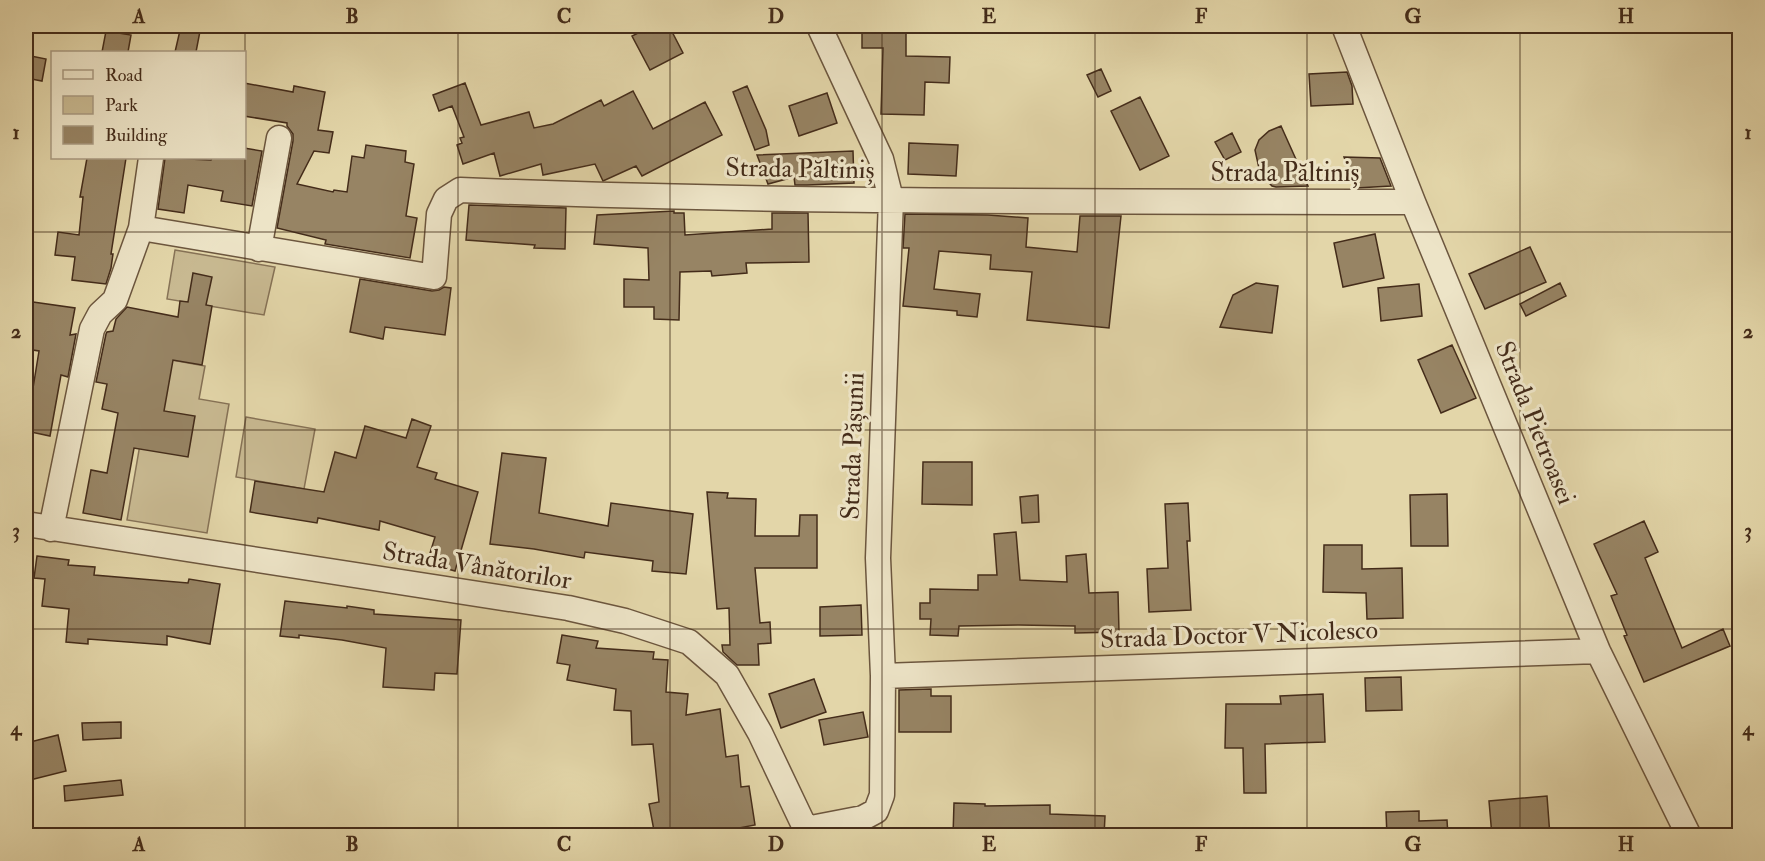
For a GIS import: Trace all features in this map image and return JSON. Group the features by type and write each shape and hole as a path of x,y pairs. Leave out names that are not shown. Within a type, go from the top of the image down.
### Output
{"street":[{"name":"Strada Pășunii","path":"808,832 863,818 876,811 882,795 883,676 878,558 891,200 881,159 819,26"},
{"name":"Strada Pietroasei","path":"1344,26 1413,202 1598,651 1689,836"},
{"path":"259,249 279,138"},
{"path":"51,529 92,329 100,314 115,300 141,228 151,159"},
{"name":"Strada Păltiniș","path":"141,228 434,277 439,214 446,199 460,190 891,200 1413,202"},
{"name":"Strada Vânătorilor","path":"26,524 568,608 625,621 688,642 727,675 759,733 808,832"},
{"name":"Strada Doctor V Nicolesco","path":"883,676 1598,651"}],"green space":[{"path":"175,250 275,267 264,315 167,299"},
{"path":"155,357 205,366 199,399 229,404 207,533 127,520"},
{"path":"246,417 315,429 304,489 236,477"}],"building":[{"path":"181,26 201,26 196,51 175,51"},
{"path":"652,26 669,26 683,53 650,70 632,36"},
{"path":"862,26 906,26 906,56 950,57 949,83 925,82 924,115 881,114 883,48 862,48"},
{"path":"106,31 131,35 128,51 102,51"},
{"path":"26,55 46,59 42,81 26,78"},
{"path":"1101,69 1111,91 1098,97 1087,75"},
{"path":"1347,72 1352,86 1353,104 1311,106 1309,74"},
{"path":"246,83 293,92 294,86 325,92 318,130 333,132 329,153 314,151 297,184 333,192 334,190 347,192 352,156 364,158 366,145 406,151 405,162 414,164 406,216 417,218 410,258 325,244 326,240 277,228 293,141 293,134 287,123 246,116"},
{"path":"465,83 481,125 529,112 534,128 553,124 601,100 604,106 633,91 653,129 705,102 722,135 642,176 636,166 603,181 595,164 543,175 541,164 500,176 494,153 463,164 457,145 462,143 460,138 464,137 452,106 439,111 433,95"},
{"path":"747,86 766,130 769,145 755,150 733,92"},
{"path":"827,93 837,123 799,136 789,106"},
{"path":"1140,97 1169,156 1140,170 1111,111"},
{"path":"1281,126 1308,186 1272,186 1260,173 1255,150 1259,140 1269,131"},
{"path":"1232,133 1241,152 1225,160 1215,142"},
{"path":"909,143 958,145 956,176 908,174"},
{"path":"246,148 262,151 252,206 221,201 223,191 188,185 184,213 158,209 165,159 246,159"},
{"path":"853,151 854,183 807,185 795,185 794,177 768,184 757,155"},
{"path":"1344,157 1380,158 1391,186 1356,188"},
{"path":"87,159 126,159 111,254 113,254 111,268 106,284 72,280 75,257 55,255 58,232 79,235 83,197 80,197"},
{"path":"469,205 566,208 565,249 534,248 535,245 466,240"},
{"path":"674,211 674,213 684,213 685,235 772,229 772,213 808,213 809,262 746,263 747,273 712,276 711,271 680,272 679,320 654,319 654,307 624,307 624,279 649,280 648,248 594,244 597,215"},
{"path":"905,214 1028,218 1026,247 1077,252 1080,216 1121,216 1109,328 1027,320 1032,272 990,269 991,255 939,251 934,289 980,294 977,317 957,315 957,311 903,306 909,248 903,248"},
{"path":"1375,234 1384,278 1343,287 1334,243"},
{"path":"1530,247 1546,282 1485,309 1469,274"},
{"path":"193,273 212,277 206,305 212,306 202,365 173,360 164,411 195,416 188,457 134,448 121,520 83,513 91,470 107,473 118,413 102,409 107,384 96,382 106,334 113,331 116,319 127,307 178,317 180,301 188,302"},
{"path":"360,279 432,291 444,287 451,288 445,335 385,327 383,339 350,332"},
{"path":"1256,283 1278,286 1272,333 1220,327 1233,295"},
{"path":"1560,283 1566,296 1526,316 1520,304"},
{"path":"1419,284 1422,316 1381,321 1378,288"},
{"path":"33,302 75,308 70,335 76,334 68,377 61,375 50,436 26,431 26,386 33,388 39,351 26,349"},
{"path":"1452,345 1476,398 1441,413 1418,360"},
{"path":"412,419 431,426 417,467 437,473 435,479 478,492 455,571 427,563 435,537 380,521 379,530 318,518 317,523 250,512 255,481 324,492 335,452 356,458 365,426 406,438"},
{"path":"502,453 546,458 539,513 608,526 611,503 693,514 686,574 652,571 653,561 585,552 584,558 490,544"},
{"path":"923,462 972,462 972,505 922,504"},
{"path":"707,492 728,493 727,498 756,499 755,536 799,536 800,515 817,515 817,568 755,568 760,623 770,622 771,643 758,644 759,665 737,665 723,652 722,645 730,645 729,608 717,609"},
{"path":"1447,494 1448,546 1411,546 1410,495"},
{"path":"1038,495 1039,522 1022,523 1020,497"},
{"path":"1188,503 1190,541 1187,541 1191,610 1149,612 1147,569 1168,568 1165,504"},
{"path":"1644,521 1658,552 1645,558 1682,648 1723,629 1730,646 1644,682 1624,636 1627,635 1611,596 1617,594 1594,544"},
{"path":"1016,532 1020,580 1067,582 1066,556 1086,554 1089,593 1118,592 1119,632 1075,633 1075,626 1019,625 959,626 958,636 930,635 931,619 920,619 920,603 930,603 930,589 978,590 978,575 997,575 994,534"},
{"path":"1324,545 1362,545 1362,569 1402,568 1403,618 1367,619 1366,593 1323,592"},
{"path":"37,556 69,560 68,565 95,567 94,575 188,583 189,579 220,584 210,644 167,636 167,645 88,639 88,644 66,642 69,609 42,606 45,579 34,578"},
{"path":"285,601 347,608 347,606 374,610 374,614 461,620 457,674 435,673 434,690 383,687 386,648 299,635 299,638 280,636"},
{"path":"861,605 862,635 820,636 820,607"},
{"path":"562,635 598,641 596,648 654,652 653,659 668,660 666,692 688,694 686,715 720,709 726,757 738,755 741,787 749,786 755,825 697,836 655,836 649,804 659,802 653,744 632,745 631,711 614,710 616,689 567,680 570,665 557,663"},
{"path":"1401,677 1402,710 1366,711 1365,678"},
{"path":"814,679 826,712 781,728 769,694"},
{"path":"931,689 931,696 951,696 951,732 899,732 899,690"},
{"path":"1323,694 1325,742 1265,744 1266,793 1244,793 1243,748 1225,748 1226,704 1281,704 1280,696"},
{"path":"863,712 868,737 824,745 819,720"},
{"path":"121,722 121,738 83,740 82,723"},
{"path":"58,735 66,771 26,781 26,743"},
{"path":"121,780 123,795 65,801 64,786"},
{"path":"1547,796 1550,836 1492,836 1489,801"},
{"path":"954,803 985,804 985,806 1050,805 1050,814 1105,816 1104,836 953,836"},
{"path":"1419,811 1419,821 1447,820 1448,836 1387,836 1386,812"}]}
